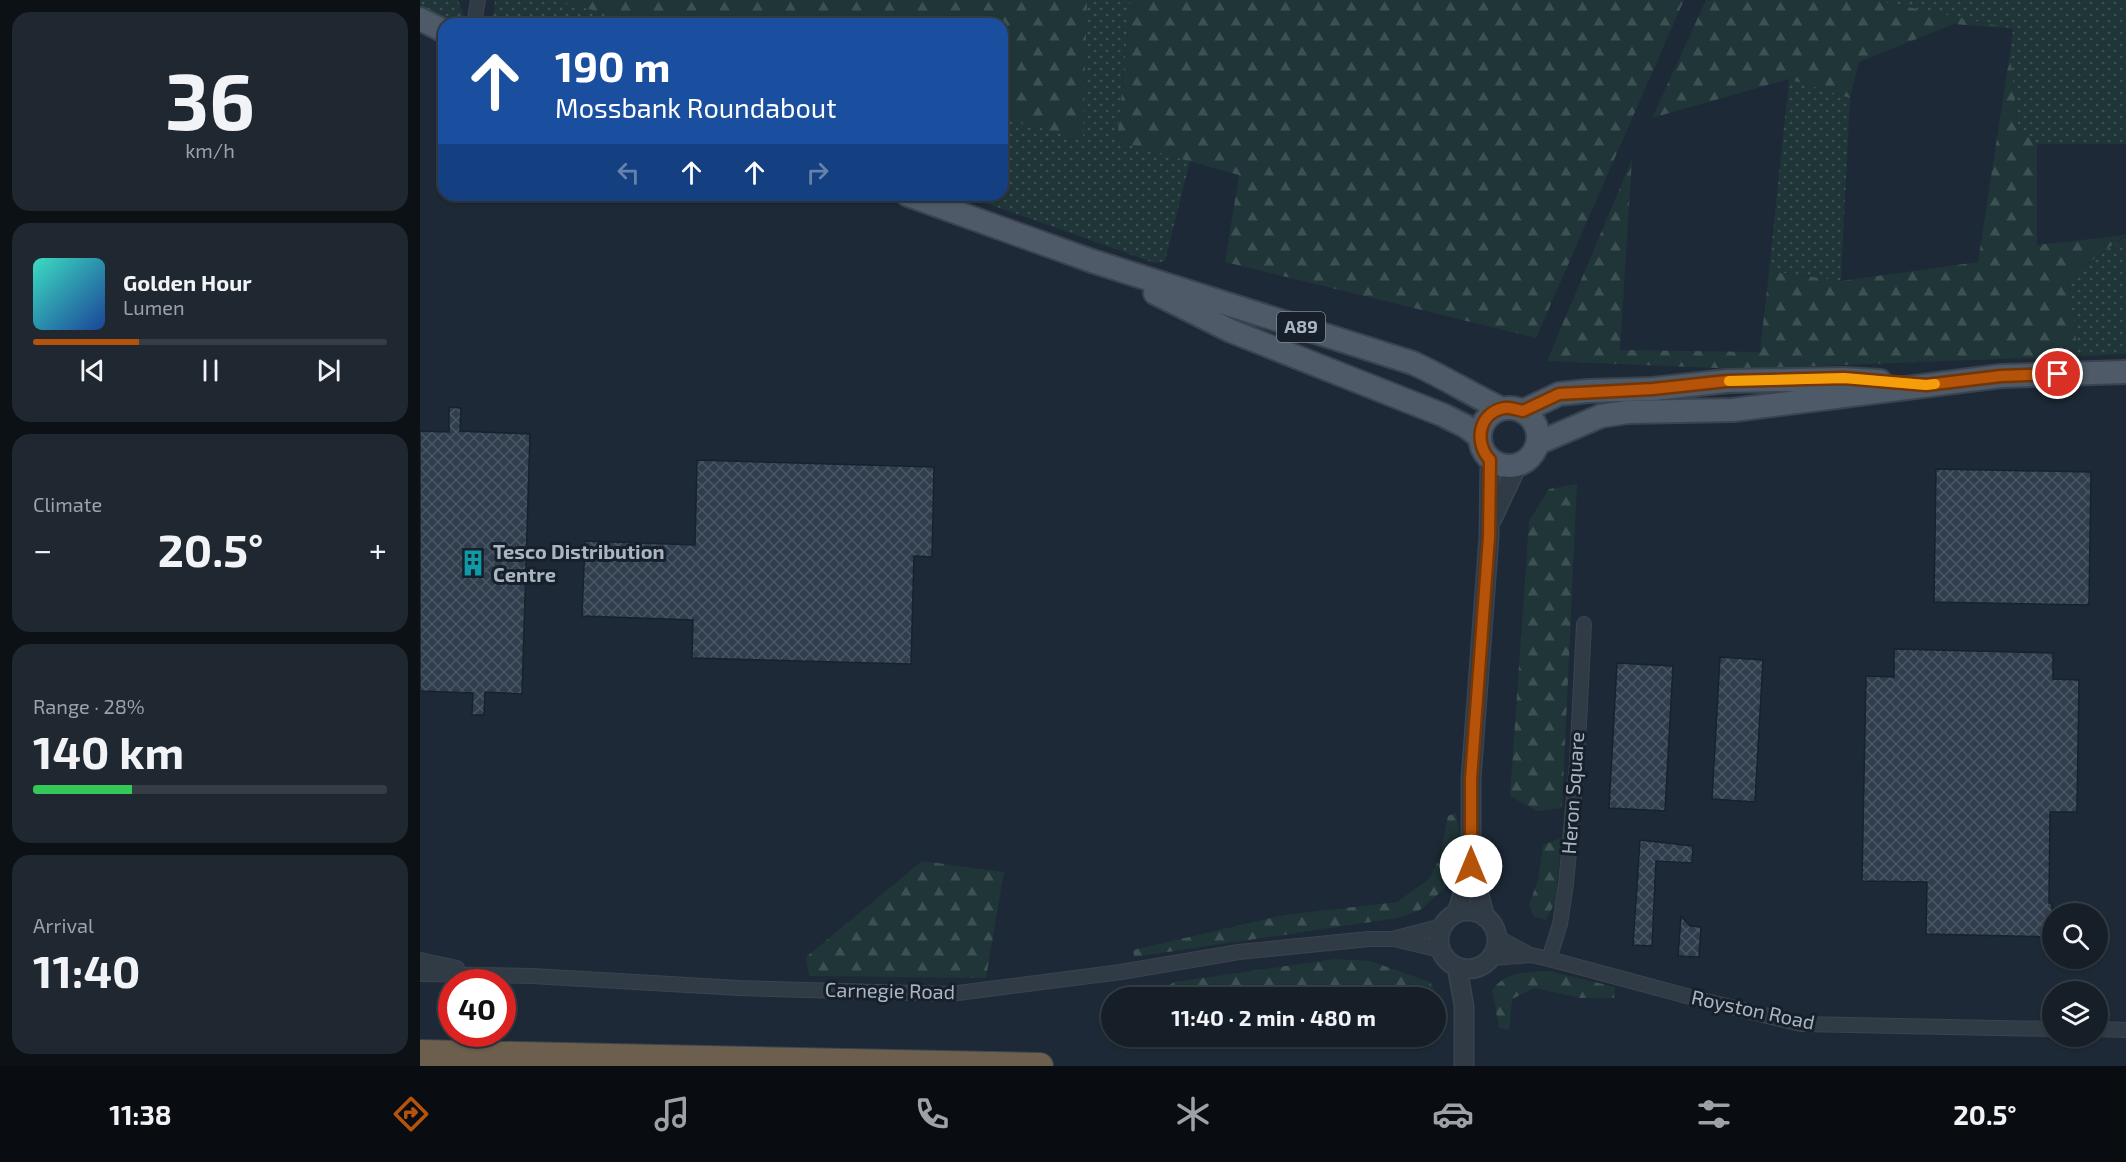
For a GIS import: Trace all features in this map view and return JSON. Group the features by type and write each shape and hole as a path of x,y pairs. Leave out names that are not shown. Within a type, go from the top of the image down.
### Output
{"highway":[{"path":"420,1053 1040,1066"}],"main road":[{"path":"420,19 438,28"},
{"path":"420,38 438,40"},
{"name":"A89","path":"925,201 1092,261 1413,363 1469,393 1513,410"},
{"name":"A89","path":"1092,261 1232,331 1443,415 1465,426 1479,437"},
{"path":"1926,385 1844,378 1727,381 1653,389 1559,394 1513,410 1492,414 1485,420 1479,437 1484,453 1490,460 1503,466 1517,466 1528,459 1538,443 1601,416 1628,412 1733,410 2001,376 2126,372"},
{"path":"1513,410 1536,425 1538,443"}],"street":[{"path":"475,18 478,0"},
{"path":"1485,916 1471,866 1471,779 1490,523 1490,460"},
{"path":"1490,523 1517,466"},
{"name":"Heron Square","path":"1549,959 1560,924 1566,884 1577,764 1584,624"},
{"path":"1457,913 1471,866"},
{"path":"1464,1006 1484,963 1496,948 1497,937 1494,926 1485,916 1476,912 1457,913 1448,918 1442,926 1439,938 1440,950 1447,960 1457,967 1466,969 1484,963"},
{"name":"Carnegie Road","path":"1394,939 1442,926"},
{"name":"Royston Road","path":"1497,937 1531,955 1802,1024 2042,1029"},
{"name":"Carnegie Road","path":"516,976 739,988 950,994 1121,972 1239,951 1369,939 1394,939 1440,950"},
{"name":"Royston Road","path":"1484,963 1531,955"},
{"name":"Carnegie Road","path":"420,960 463,969"},
{"path":"1457,967 1464,1006 1464,1066"},
{"name":"Carnegie Road","path":"420,974 438,974"},
{"path":"2108,1029 2126,1030"}],"green space":[{"path":"420,0 458,0 465,18 445,18 420,11"},
{"path":"495,0 1131,0 1117,141 1190,161 1165,261 1155,263 980,201 1008,201 1008,18 493,18"},
{"path":"554,0 1087,0 1083,139 1008,120 1008,18 622,18"},
{"path":"1131,0 1684,0 1536,338 1225,262 1239,175 1117,141"},
{"path":"1706,0 1874,0 2014,29 1954,24 1859,62 1850,98 1789,79 1652,118"},
{"path":"1874,0 2126,0 2126,144 2037,144 2018,129 2010,53 2013,29"},
{"path":"2010,53 2018,129 2037,144 2037,245 2126,235 2068,278 2078,356 1740,369 1547,361 1632,159 1620,350 1760,352 1769,271 1841,281 1978,262"},
{"path":"1789,79 1850,98 1841,281 1769,271"},
{"path":"2126,236 2126,354 2078,356 2068,278"},
{"path":"1577,484 1562,808 1537,811 1510,796 1529,521 1549,489"},
{"path":"1456,813 1461,841 1457,869 1444,889 1420,910 1398,918 1134,957 1133,950 1284,915 1397,902 1429,879 1440,857 1448,816"},
{"path":"1561,838 1556,901 1546,920 1534,917 1529,905 1538,880 1543,845"},
{"path":"922,861 1004,872 986,978 809,976 806,957"},
{"path":"1335,959 1370,961 1430,982 1432,987 1167,987 1174,982"},
{"path":"1549,971 1615,987 1614,998 1580,998 1534,988 1512,999 1509,1030 1499,1028 1492,990 1510,976 1525,972"}],"building":[{"name":"Tesco Distribution Centre","path":"449,407 461,408 460,431 530,434 522,694 485,692 484,715 472,715 473,693 420,691 420,431 449,432"},
{"path":"697,460 934,467 932,557 914,556 911,664 692,658 693,620 582,616 585,541 695,545"},
{"path":"1936,469 2091,472 2089,605 1934,602"},
{"path":"1894,649 2053,653 2053,679 2079,680 2077,812 2050,812 2049,903 2042,903 2042,937 1926,934 1927,882 1862,881 1866,676 1894,677"},
{"path":"1720,657 1763,660 1755,802 1712,799"},
{"path":"1617,663 1673,666 1665,811 1609,808"},
{"path":"1640,840 1693,846 1692,863 1656,861 1652,946 1633,945"},
{"path":"1681,916 1690,926 1701,927 1699,957 1678,956"}],"slow traffic":[{"path":"1729,381 1844,378 1935,384"}],"place":[{"name":"Tesco Distribution Centre","path":"473,563"}],"route":[{"path":"1471,866 1471,779 1490,523 1490,460 1481,447 1479,437 1485,420 1492,414 1511,408 1523,411 1559,394 1653,389 1727,381 1844,378 1926,385 2001,376 2058,374"}]}
